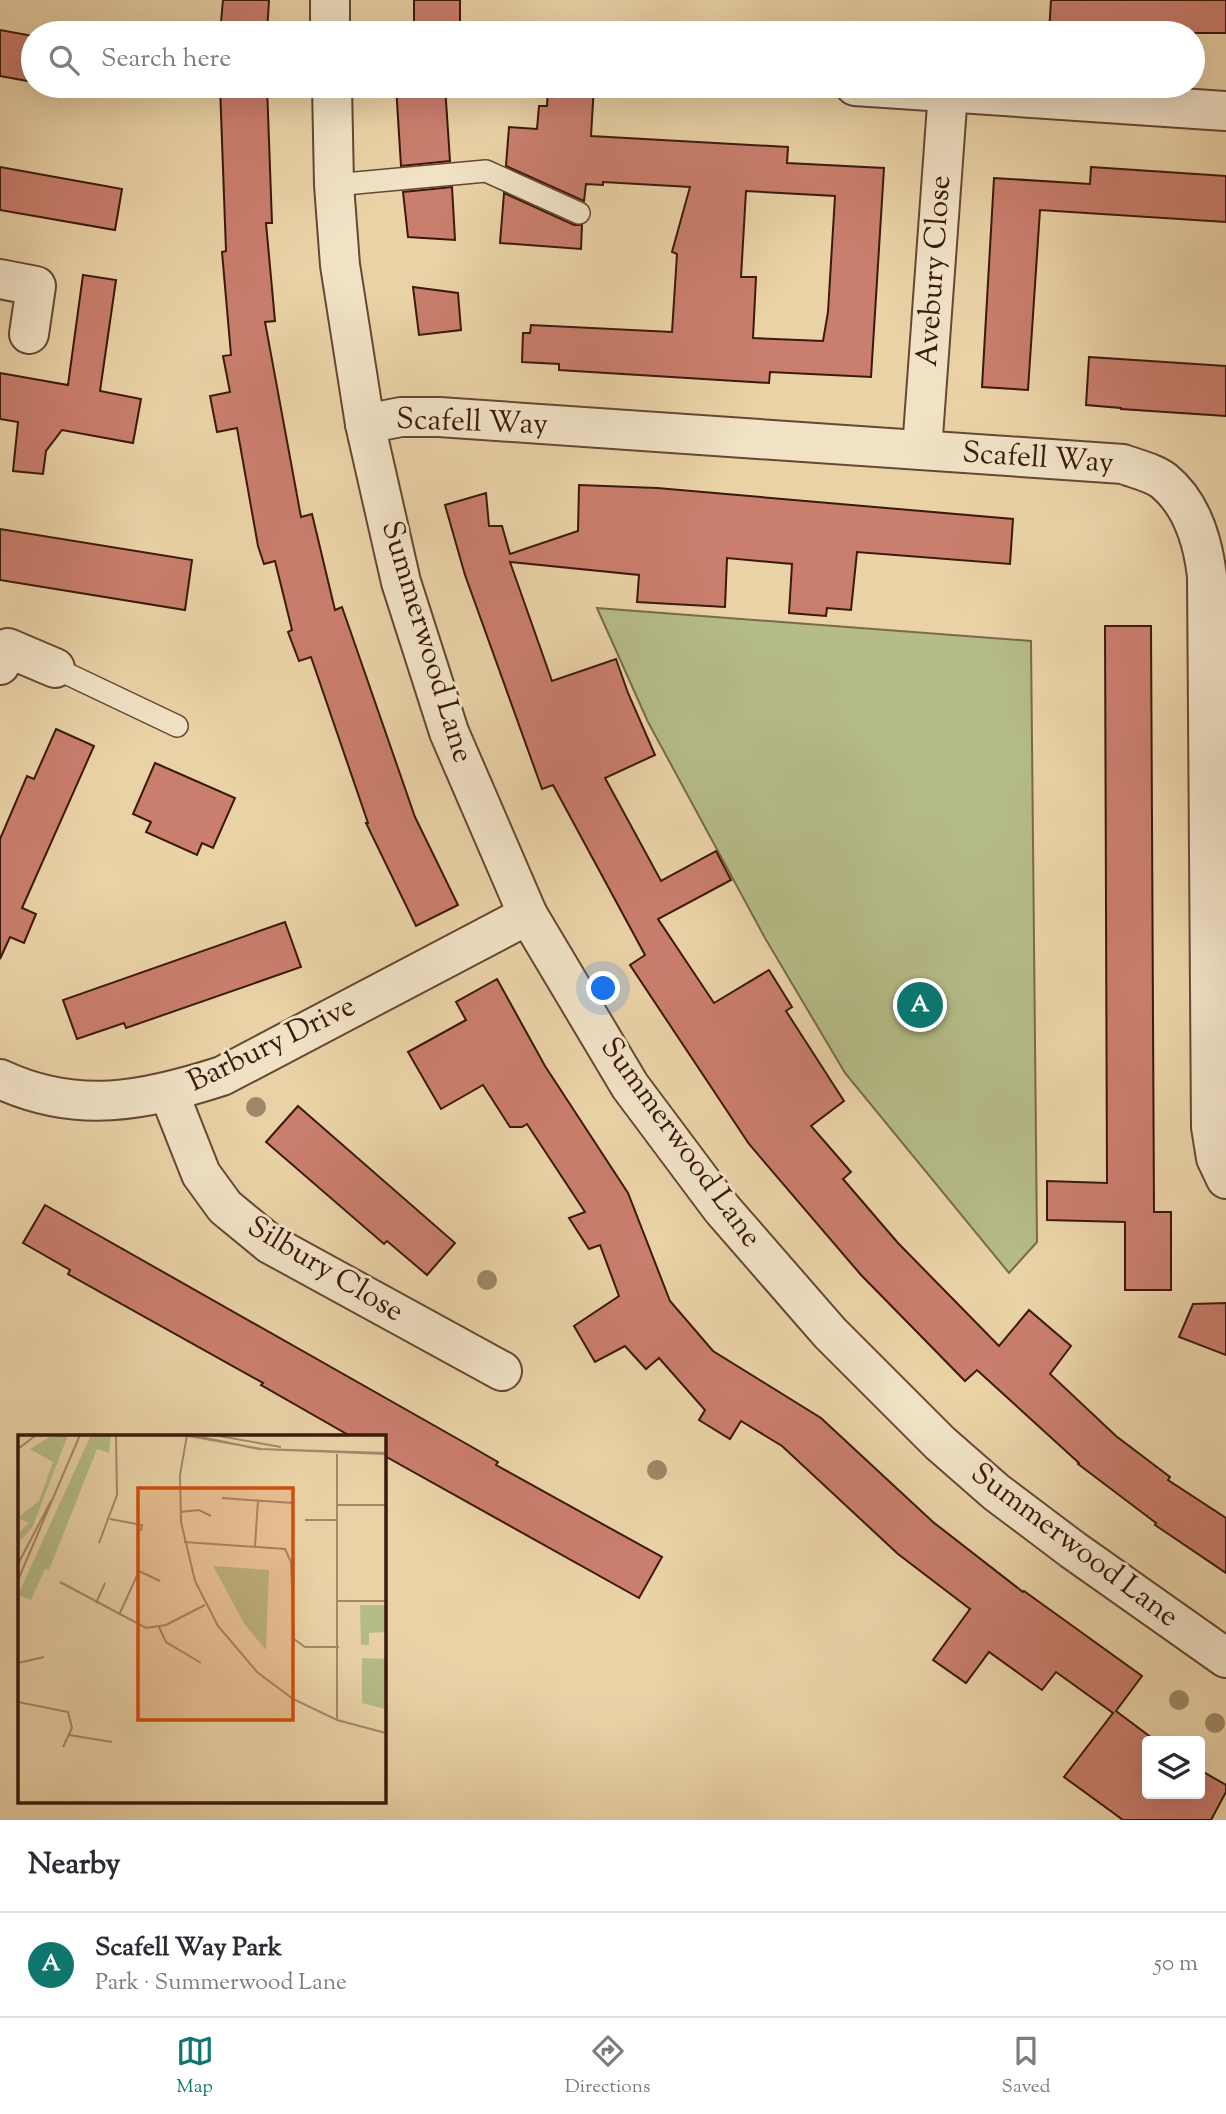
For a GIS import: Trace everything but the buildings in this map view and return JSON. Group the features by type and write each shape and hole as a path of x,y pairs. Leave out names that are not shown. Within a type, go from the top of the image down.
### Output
{"street":[{"path":"330,0 330,21"},
{"name":"Summerwood Lane","path":"332,98 334,186 340,265 365,424 401,582 449,732 528,915 631,1086 722,1209 830,1333 940,1443 996,1492 1226,1658"},
{"name":"Avebury Close","path":"922,450 948,98"},
{"path":"1035,98 1225,111"},
{"path":"0,279 36,286 29,334"},
{"name":"Scafell Way","path":"365,424 401,417 439,417 1123,464 1163,480 1178,495 1196,525 1204,551 1207,576 1211,1127 1216,1158 1226,1179"},
{"path":"0,665 8,648 55,668"},
{"name":"Barbury Drive","path":"0,1079 18,1087 69,1100 116,1102 169,1093 222,1076 528,915"},
{"name":"Silbury Close","path":"169,1093 201,1174 234,1215 270,1244 502,1371"}],"lane":[{"path":"334,186 486,171 579,213"},
{"path":"55,668 177,726"}],"green space":[{"path":"597,608 1031,641 1037,1242 1009,1273 845,1073 765,938 648,722"}],"place":[{"name":"Scafell Way Park","path":"920,1005"}]}
